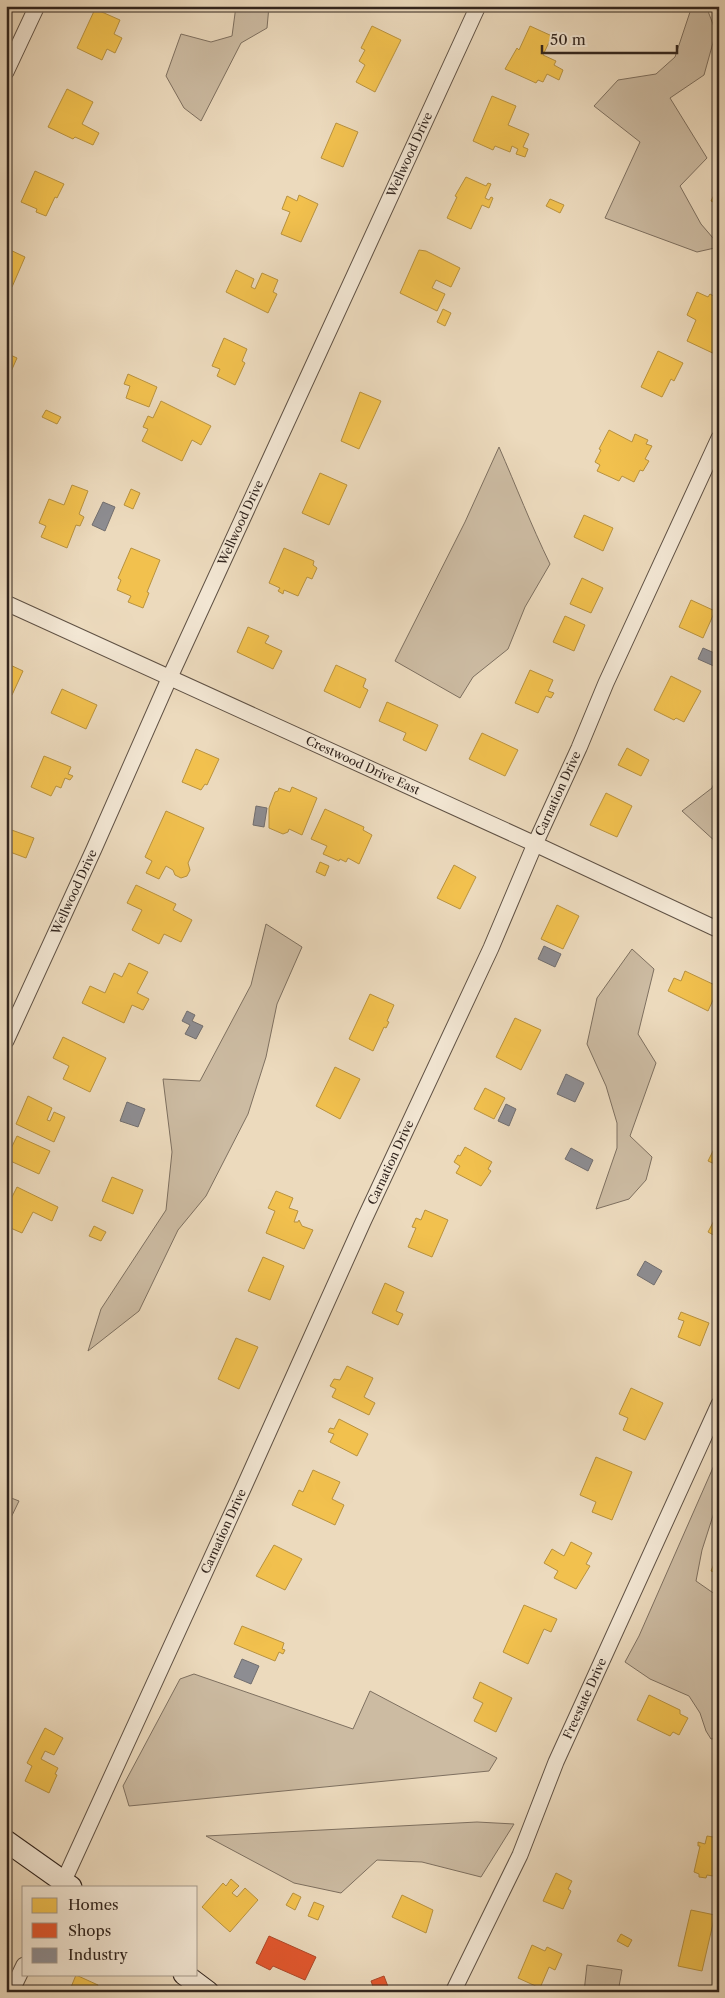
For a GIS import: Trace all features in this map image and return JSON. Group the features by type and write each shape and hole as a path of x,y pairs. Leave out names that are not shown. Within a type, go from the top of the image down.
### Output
{"main road":[{"path":"6,1841 65,1885"},
{"path":"187,1976 208,1992"}],"street":[{"path":"6,72 37,6"},
{"name":"Wellwood Drive","path":"6,1041 94,849 169,678 478,6"},
{"name":"Carnation Drive","path":"65,1885 366,1213 491,948 535,844 580,748 606,683 719,438"},
{"name":"Crestwood Drive East","path":"6,604 535,844 719,930"},
{"name":"Freestate Drive","path":"453,1992 520,1855 556,1762 719,1404"},
{"path":"11,1992 22,1969"}],"shaded area":[{"path":"236,6 269,6 267,28 241,43 201,121 184,108 166,76 181,34 211,42 232,36"},
{"path":"692,6 706,6 716,32 704,75 670,98 707,158 680,186 701,224 719,245 719,247 697,252 605,218 640,142 594,106 618,80 656,74 675,57"},
{"path":"499,447 550,564 525,607 508,649 473,677 460,698 395,661 465,522"},
{"path":"719,772 719,842 717,843 682,811 712,788"},
{"path":"266,924 302,947 277,1004 266,1057 248,1114 206,1196 178,1230 139,1311 88,1351 101,1309 166,1210 172,1152 163,1079 200,1081 251,985"},
{"path":"632,949 654,969 638,1034 656,1063 630,1136 652,1157 646,1180 629,1199 596,1209 617,1148 617,1123 606,1086 587,1044 597,998"},
{"path":"719,1454 719,1497 702,1550 696,1581 719,1597 719,1738 711,1739 700,1713 689,1696 650,1679 625,1662 639,1636"},
{"path":"6,1496 19,1501 6,1528"},
{"path":"194,1674 353,1729 370,1691 497,1758 489,1771 129,1806 123,1786 180,1679"},
{"path":"477,1822 514,1824 481,1877 422,1862 377,1860 341,1893 294,1883 206,1836"},
{"path":"587,1965 622,1970 618,1992 584,1992"}],"building: Homes":[{"path":"95,9 120,20 114,34 122,38 115,53 107,49 102,60 77,48"},
{"path":"372,26 401,40 375,92 356,82 365,65 359,61 365,50 361,48"},
{"path":"530,26 552,36 543,55 556,61 554,65 563,70 559,80 547,74 543,82 538,80 536,83 505,69 517,48 519,50"},
{"path":"67,89 93,102 82,124 99,133 93,145 75,137 73,139 48,127"},
{"path":"492,96 516,106 508,125 529,134 523,147 528,149 525,157 516,154 518,149 512,146 510,152 495,146 493,150 473,141"},
{"path":"336,123 358,132 343,167 321,158"},
{"path":"35,171 64,184 46,216 36,212 37,209 21,202"},
{"path":"466,177 486,186 488,183 491,184 485,198 489,200 491,197 493,198 489,208 482,205 471,229 447,218 457,197 455,196"},
{"path":"715,193 719,194 719,205 711,201"},
{"path":"299,195 318,204 301,242 281,234 290,212 282,209 287,196 297,201"},
{"path":"550,199 564,205 560,213 546,206"},
{"path":"6,248 25,257 12,287 6,284"},
{"path":"419,250 426,251 460,268 451,287 436,280 432,288 445,294 437,311 400,293"},
{"path":"236,270 254,279 251,287 255,289 262,273 278,280 273,292 277,294 268,313 226,292"},
{"path":"697,292 708,297 710,294 719,299 719,356 687,341 696,320 687,315"},
{"path":"443,309 451,313 445,326 437,322"},
{"path":"224,338 247,349 242,361 245,363 235,385 217,376 220,369 212,366"},
{"path":"658,351 683,363 674,381 671,379 662,397 641,387"},
{"path":"6,353 17,358 9,376 6,374"},
{"path":"128,374 157,387 149,407 126,398 130,386 124,384"},
{"path":"360,392 381,401 359,449 341,441"},
{"path":"161,401 211,426 201,445 192,440 182,461 142,441 148,429 143,427 148,416 153,418"},
{"path":"46,410 61,417 57,424 42,417"},
{"path":"609,430 632,442 635,434 648,440 646,444 652,446 645,459 649,461 643,471 640,470 634,482 622,476 619,481 597,471 600,465 595,462 601,450 599,449"},
{"path":"320,473 347,485 329,525 302,513"},
{"path":"72,485 88,491 79,514 84,517 80,526 76,525 67,548 41,537 46,526 39,523 49,499 64,505"},
{"path":"131,489 140,493 133,509 124,505"},
{"path":"584,515 613,528 603,551 574,537"},
{"path":"131,548 160,560 147,592 149,593 143,608 128,602 131,596 117,590 121,580 118,578"},
{"path":"284,548 314,561 313,565 317,568 312,579 307,577 298,596 284,590 283,594 278,591 280,588 269,583"},
{"path":"582,578 603,588 591,613 570,604"},
{"path":"691,600 715,611 703,638 679,627"},
{"path":"565,616 585,625 574,651 553,642"},
{"path":"248,627 269,636 265,643 282,651 273,669 237,652"},
{"path":"6,663 23,671 12,695 6,693"},
{"path":"336,665 366,679 363,687 368,690 360,708 324,691"},
{"path":"530,670 553,680 548,691 554,693 551,698 546,696 538,713 515,703"},
{"path":"671,676 701,691 684,722 676,718 674,720 654,710"},
{"path":"62,689 97,705 86,729 51,713"},
{"path":"387,702 438,725 426,751 403,740 406,733 379,721"},
{"path":"482,733 518,750 505,776 469,759"},
{"path":"627,748 649,760 641,776 618,765"},
{"path":"196,749 219,759 207,785 205,784 201,790 182,782"},
{"path":"44,756 71,767 68,774 73,776 70,780 65,778 61,788 56,786 51,796 31,787"},
{"path":"292,787 317,798 302,835 289,829 288,832 283,834 269,828 269,808 275,792 279,788 290,792"},
{"path":"606,793 632,806 617,837 590,825"},
{"path":"325,809 364,827 363,830 372,835 359,864 348,858 346,862 340,859 339,861 323,854 327,846 311,839"},
{"path":"166,811 204,828 188,863 190,870 187,876 181,878 166,866 159,879 146,873 152,861 145,857"},
{"path":"6,828 34,838 26,858 10,852 6,862"},
{"path":"320,862 329,866 325,876 316,872"},
{"path":"454,865 476,877 460,909 437,898"},
{"path":"136,885 176,904 173,910 192,920 181,942 164,934 159,944 132,930 142,910 127,903"},
{"path":"557,905 579,916 563,949 541,939"},
{"path":"129,963 148,972 137,993 149,999 143,1010 132,1005 124,1023 82,1003 90,986 105,993 114,973 122,977"},
{"path":"685,971 719,987 708,1011 668,991 674,978 681,981"},
{"path":"370,994 394,1005 387,1021 389,1022 386,1028 384,1027 373,1051 349,1039"},
{"path":"515,1018 541,1030 521,1070 496,1057"},
{"path":"63,1037 106,1058 90,1092 63,1079 69,1066 53,1058"},
{"path":"335,1067 360,1079 340,1119 316,1106"},
{"path":"485,1088 505,1098 494,1119 474,1109"},
{"path":"28,1096 52,1108 47,1120 50,1121 54,1112 65,1117 54,1142 16,1124"},
{"path":"17,1136 50,1151 39,1174 6,1159"},
{"path":"717,1143 719,1144 719,1166 708,1161"},
{"path":"465,1147 492,1162 488,1169 491,1171 481,1186 456,1173 460,1166 454,1162"},
{"path":"112,1177 143,1190 133,1214 102,1201"},
{"path":"17,1187 58,1207 52,1221 33,1212 22,1233 6,1226 6,1199 10,1201"},
{"path":"276,1191 293,1198 289,1208 298,1211 294,1222 299,1220 302,1226 313,1230 304,1249 266,1233 275,1211 268,1208"},
{"path":"425,1210 448,1220 432,1257 408,1247 416,1228 412,1227 416,1218 421,1220"},
{"path":"719,1211 719,1238 708,1232"},
{"path":"94,1226 106,1232 101,1241 89,1236"},
{"path":"263,1257 284,1266 270,1300 248,1291"},
{"path":"385,1283 404,1292 396,1311 403,1314 398,1325 372,1313"},
{"path":"681,1312 709,1323 700,1346 678,1337 684,1321 678,1319"},
{"path":"236,1338 258,1347 239,1389 218,1379"},
{"path":"347,1366 373,1378 364,1397 375,1403 369,1415 332,1397 336,1389 330,1386 334,1379 340,1380"},
{"path":"631,1388 663,1403 645,1440 623,1430 628,1418 619,1414"},
{"path":"339,1419 368,1434 357,1456 330,1442 334,1434 328,1432 330,1428 334,1429"},
{"path":"596,1457 632,1472 612,1520 592,1512 596,1502 580,1495"},
{"path":"313,1470 340,1482 332,1499 344,1505 335,1525 292,1505 299,1490 303,1492"},
{"path":"571,1542 592,1553 586,1564 590,1566 576,1589 554,1578 558,1571 544,1563 552,1549 564,1556"},
{"path":"274,1545 302,1559 285,1590 256,1576"},
{"path":"719,1552 719,1574 711,1571"},
{"path":"524,1605 557,1619 551,1632 544,1629 528,1664 503,1652"},
{"path":"242,1626 284,1643 282,1649 285,1650 283,1654 279,1652 275,1661 234,1644"},
{"path":"480,1682 512,1698 496,1732 474,1721 483,1703 473,1698"},
{"path":"649,1695 680,1710 680,1714 688,1718 679,1735 673,1732 670,1736 637,1720"},
{"path":"45,1728 63,1738 54,1755 45,1751 41,1759 58,1768 49,1793 25,1781 32,1766 27,1763"},
{"path":"707,1836 719,1838 719,1877 707,1875 706,1878 699,1877 699,1874 694,1872 700,1846 698,1846 698,1842 705,1844"},
{"path":"556,1873 572,1881 568,1889 571,1891 563,1909 543,1901"},
{"path":"231,1879 239,1886 232,1893 237,1897 245,1888 258,1900 230,1932 202,1907 223,1883 226,1886"},
{"path":"293,1893 301,1897 295,1910 286,1905"},
{"path":"402,1895 433,1910 426,1933 392,1917"},
{"path":"314,1902 324,1906 318,1920 308,1916"},
{"path":"691,1910 715,1915 702,1971 678,1966"},
{"path":"621,1934 632,1940 628,1947 617,1941"},
{"path":"532,1945 545,1951 547,1947 562,1954 555,1970 549,1967 540,1988 518,1978"},
{"path":"76,1976 98,1985 95,1992 69,1992"}],"building: Shops":[{"path":"269,1936 316,1957 305,1980 273,1966 270,1970 256,1963"},
{"path":"384,1976 390,1992 375,1992 371,1981"}],"building: Industry":[{"path":"103,502 115,507 105,531 92,525"},
{"path":"703,648 719,655 716,667 698,659"},
{"path":"256,806 267,808 264,827 253,825"},
{"path":"544,946 561,954 555,967 538,959"},
{"path":"187,1011 195,1015 192,1021 203,1026 196,1039 185,1034 190,1025 182,1021"},
{"path":"566,1074 584,1083 575,1102 557,1094"},
{"path":"127,1102 145,1109 138,1127 120,1121"},
{"path":"506,1104 516,1109 509,1126 498,1121"},
{"path":"571,1148 593,1160 588,1171 565,1159"},
{"path":"645,1261 662,1271 654,1285 637,1275"},
{"path":"242,1659 259,1666 251,1684 234,1677"}]}
